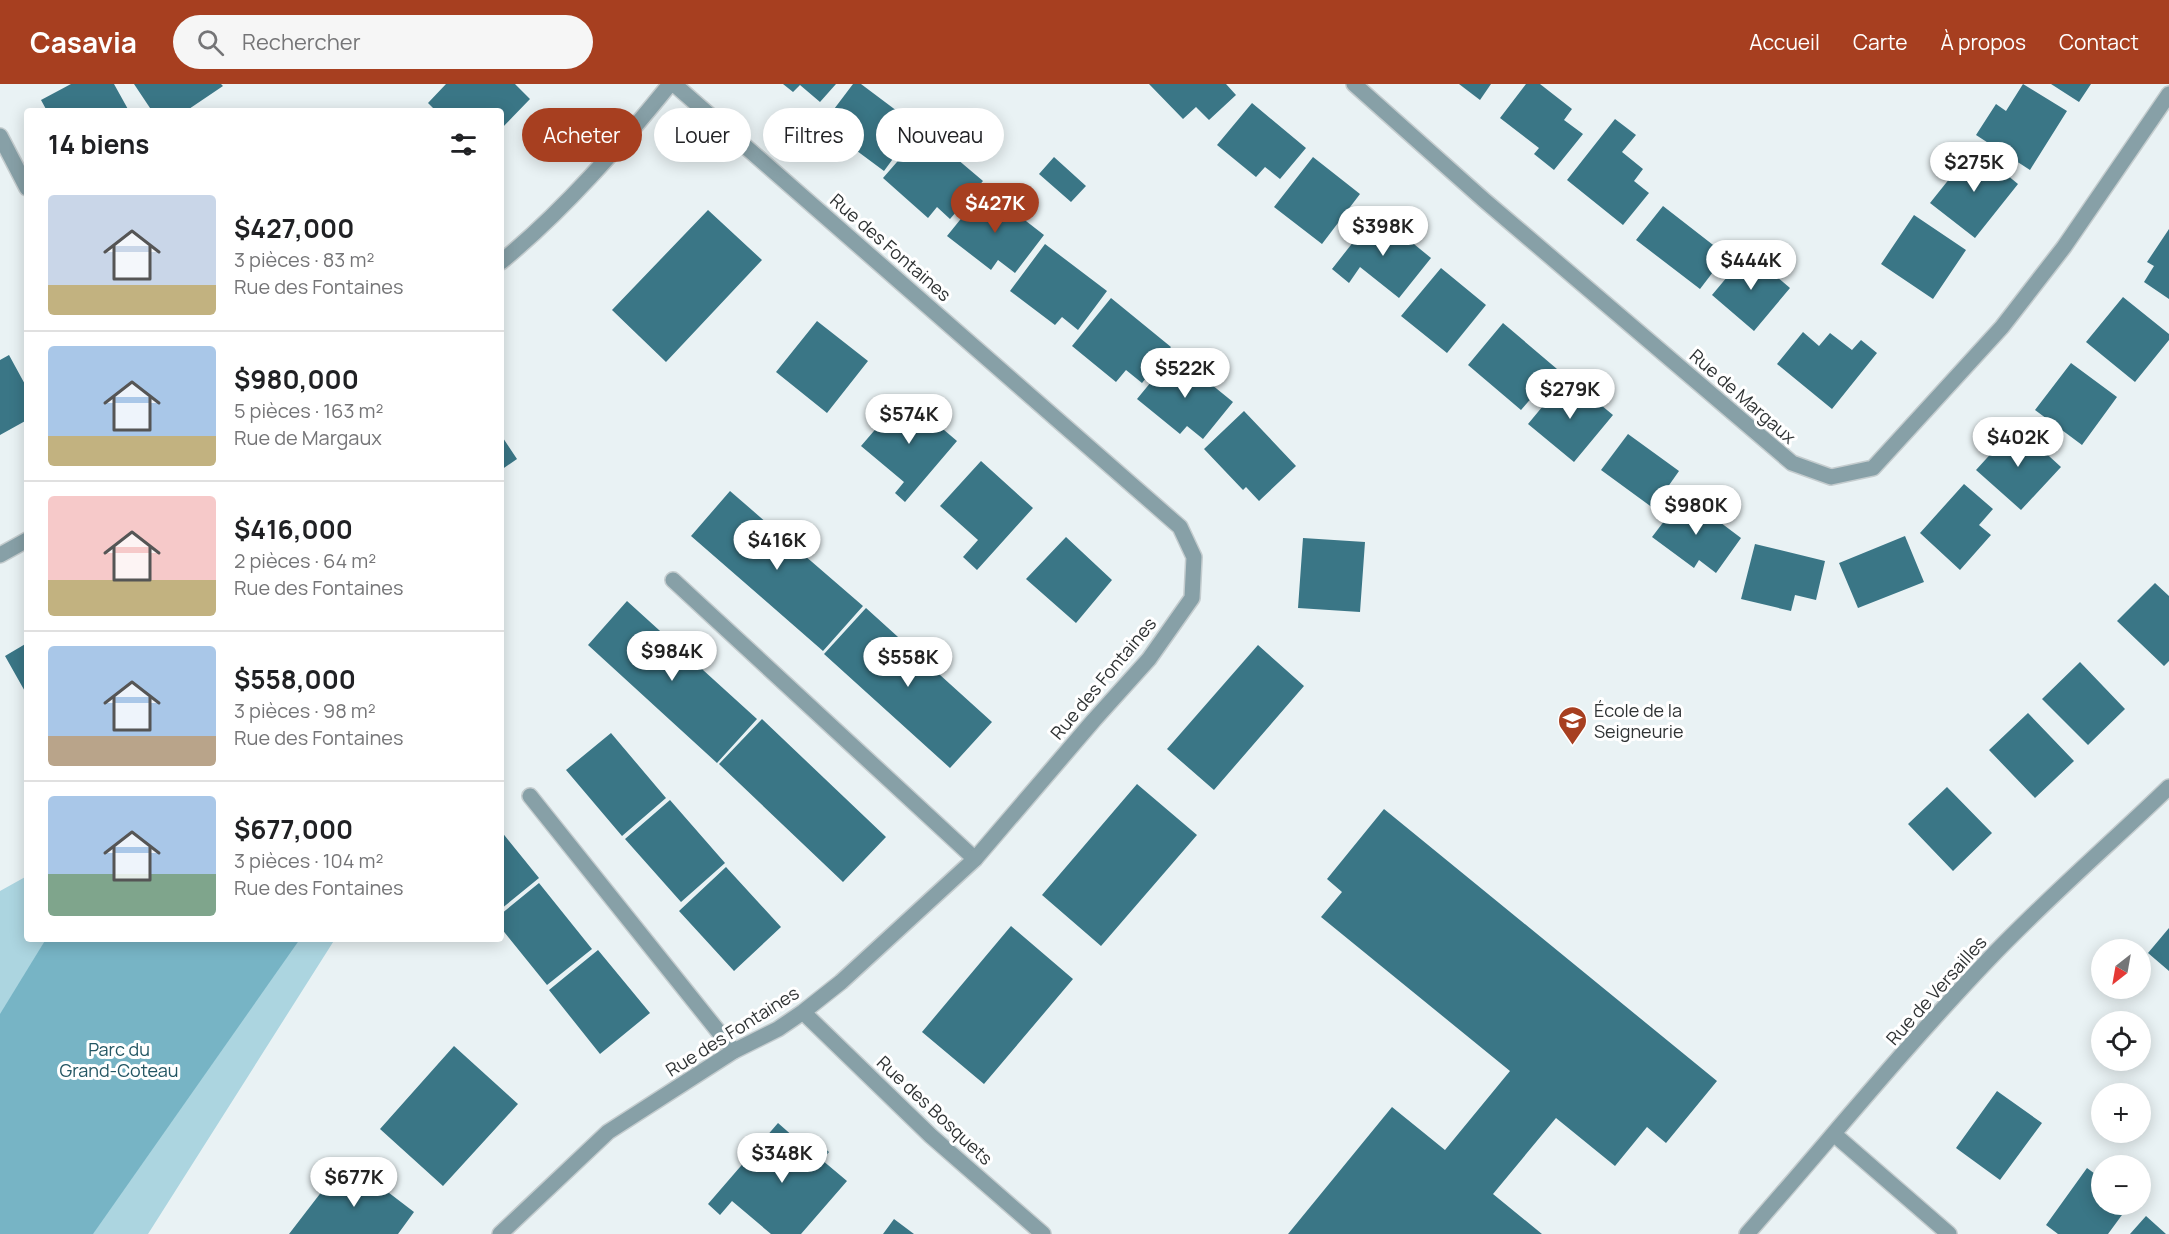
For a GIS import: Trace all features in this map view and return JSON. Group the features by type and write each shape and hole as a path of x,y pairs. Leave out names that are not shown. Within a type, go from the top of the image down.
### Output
{"street":[{"path":"504,259 594,173 672,84"},
{"name":"Rue des Fontaines","path":"500,1234 608,1132 734,1051 778,1029 841,982 975,858 1149,659 1192,598 1194,557 1180,527 672,84"},
{"name":"Rue de Margaux","path":"1353,84 1484,200 1792,464 1831,477 1873,468 2002,327 2064,247 2169,94"},
{"path":"0,136 24,182"},
{"path":"0,555 24,542"},
{"path":"673,580 975,858"},
{"name":"Rue de Versailles","path":"1747,1234 1988,960 2040,907 2169,787"},
{"path":"530,796 734,1051"},
{"name":"Rue des Bosquets","path":"802,1012 931,1136 1043,1234"},
{"path":"1834,1135 1949,1234"}],"green space":[{"name":"Parc du Grand-Coteau","path":"24,878 24,942 333,942 148,1234 0,1234 0,891"}],"shaded area":[{"name":"Parc du Grand-Coteau","path":"44,942 298,942 93,1234 0,1234 0,1014"}],"building":[{"path":"71,84 114,84 127,108 45,108 41,100"},
{"path":"134,84 221,84 223,86 190,108 150,108"},
{"path":"446,84 515,84 530,99 504,126 504,108 433,108 428,103"},
{"path":"783,84 836,84 820,102 800,85 793,92"},
{"path":"853,84 861,84 893,108 876,108 876,162 891,162 884,171 864,156 864,108 835,108"},
{"path":"1149,84 1226,84 1236,95 1209,120 1196,107 1183,119"},
{"path":"1459,84 1491,84 1480,100"},
{"path":"1526,84 1540,84 1572,109 1564,120 1583,134 1554,170 1534,154 1539,148 1500,118"},
{"path":"2023,84 2067,111 2030,170 1976,135 1996,104 2006,111"},
{"path":"2051,84 2091,84 2079,102"},
{"path":"1252,103 1306,148 1280,179 1265,167 1256,177 1217,145"},
{"path":"1615,119 1636,135 1622,152 1643,169 1634,181 1649,193 1623,225 1567,180"},
{"path":"1974,148 2018,184 1975,238 1930,203"},
{"path":"1054,157 1086,186 1071,202 1039,174"},
{"path":"1313,157 1360,194 1322,244 1274,207"},
{"path":"897,162 961,162 983,181 950,219 937,207 928,218 883,178"},
{"path":"985,189 1044,235 1015,273 998,260 991,270 947,236"},
{"path":"1663,206 1726,255 1700,289 1636,240"},
{"path":"708,210 762,260 666,362 612,310"},
{"path":"1376,213 1431,258 1399,298 1360,267 1349,283 1332,269"},
{"path":"1914,215 1966,250 1933,299 1881,264"},
{"path":"2169,229 2169,299 2144,282 2154,266 2147,262"},
{"path":"1045,244 1107,291 1078,330 1062,317 1055,325 1010,291"},
{"path":"1748,252 1790,288 1754,331 1712,295"},
{"path":"1441,268 1486,305 1447,353 1401,316"},
{"path":"2123,297 2169,334 2169,340 2135,382 2086,342"},
{"path":"1111,298 1171,347 1142,383 1126,370 1116,382 1072,346"},
{"path":"817,321 868,361 827,413 776,372"},
{"path":"1503,323 1557,369 1521,410 1468,365"},
{"path":"1803,332 1819,346 1830,333 1852,350 1861,340 1877,353 1832,409 1777,364"},
{"path":"1174,354 1233,402 1203,439 1187,426 1180,434 1137,399"},
{"path":"9,355 24,382 24,422 0,435 0,360"},
{"path":"2071,363 2117,397 2082,445 2035,410"},
{"path":"1567,377 1613,415 1574,462 1528,424"},
{"path":"904,396 957,441 905,502 895,493 904,482 861,446"},
{"path":"1244,411 1296,466 1259,501 1246,487 1243,490 1204,449"},
{"path":"2016,426 2061,467 2021,510 1976,470"},
{"path":"1628,434 1679,471 1653,508 1601,470"},
{"path":"504,440 517,459 504,468"},
{"path":"981,461 1033,508 977,570 963,557 978,540 940,506"},
{"path":"1964,484 1993,509 1979,525 1991,535 1960,570 1920,533"},
{"path":"730,491 863,606 823,651 691,536"},
{"path":"1684,495 1741,538 1716,573 1699,560 1694,568 1652,537"},
{"path":"1905,536 1924,582 1858,608 1839,563"},
{"path":"1066,537 1112,580 1076,623 1026,579"},
{"path":"1303,538 1365,542 1360,612 1298,608"},
{"path":"1755,544 1825,561 1816,600 1795,595 1791,611 1741,599"},
{"path":"2155,583 2169,596 2169,661 2164,666 2117,621"},
{"path":"627,601 757,719 717,763 588,645"},
{"path":"866,608 992,722 950,768 824,654"},
{"path":"24,645 24,690 5,656"},
{"path":"1258,645 1304,686 1214,790 1167,749"},
{"path":"2080,662 2125,709 2088,745 2042,699"},
{"path":"2028,713 2074,761 2035,798 1989,750"},
{"path":"762,719 886,837 843,882 719,764"},
{"path":"611,733 666,798 622,836 566,770"},
{"path":"1137,784 1197,835 1101,946 1042,895"},
{"path":"1947,787 1992,833 1953,871 1908,824"},
{"path":"670,800 725,863 681,902 625,839"},
{"path":"1384,809 1717,1081 1666,1143 1647,1127 1615,1166 1556,1118 1493,1194 1542,1234 1288,1234 1392,1107 1445,1150 1510,1071 1321,917 1342,892 1327,879"},
{"path":"504,835 539,878 504,907"},
{"path":"726,867 781,927 734,971 679,911"},
{"path":"539,883 592,949 547,985 504,932 504,912"},
{"path":"1011,926 1073,979 984,1084 922,1032"},
{"path":"2169,928 2169,971 2151,956 2151,949"},
{"path":"598,950 650,1013 600,1054 549,990"},
{"path":"454,1046 518,1104 443,1186 380,1129"},
{"path":"1997,1091 2042,1123 2000,1180 1956,1148"},
{"path":"778,1123 803,1145 811,1137 829,1152 822,1160 847,1181 801,1234 771,1234 732,1201 720,1215 708,1204"},
{"path":"346,1160 414,1212 398,1234 289,1234"},
{"path":"2087,1168 2091,1171 2091,1215 2122,1215 2108,1234 2058,1234 2046,1225"},
{"path":"2146,1216 2166,1234 2130,1234"},
{"path":"894,1219 914,1234 883,1234"}],"place":[{"name":"École de la Seigneurie","path":"1573,746"}]}
